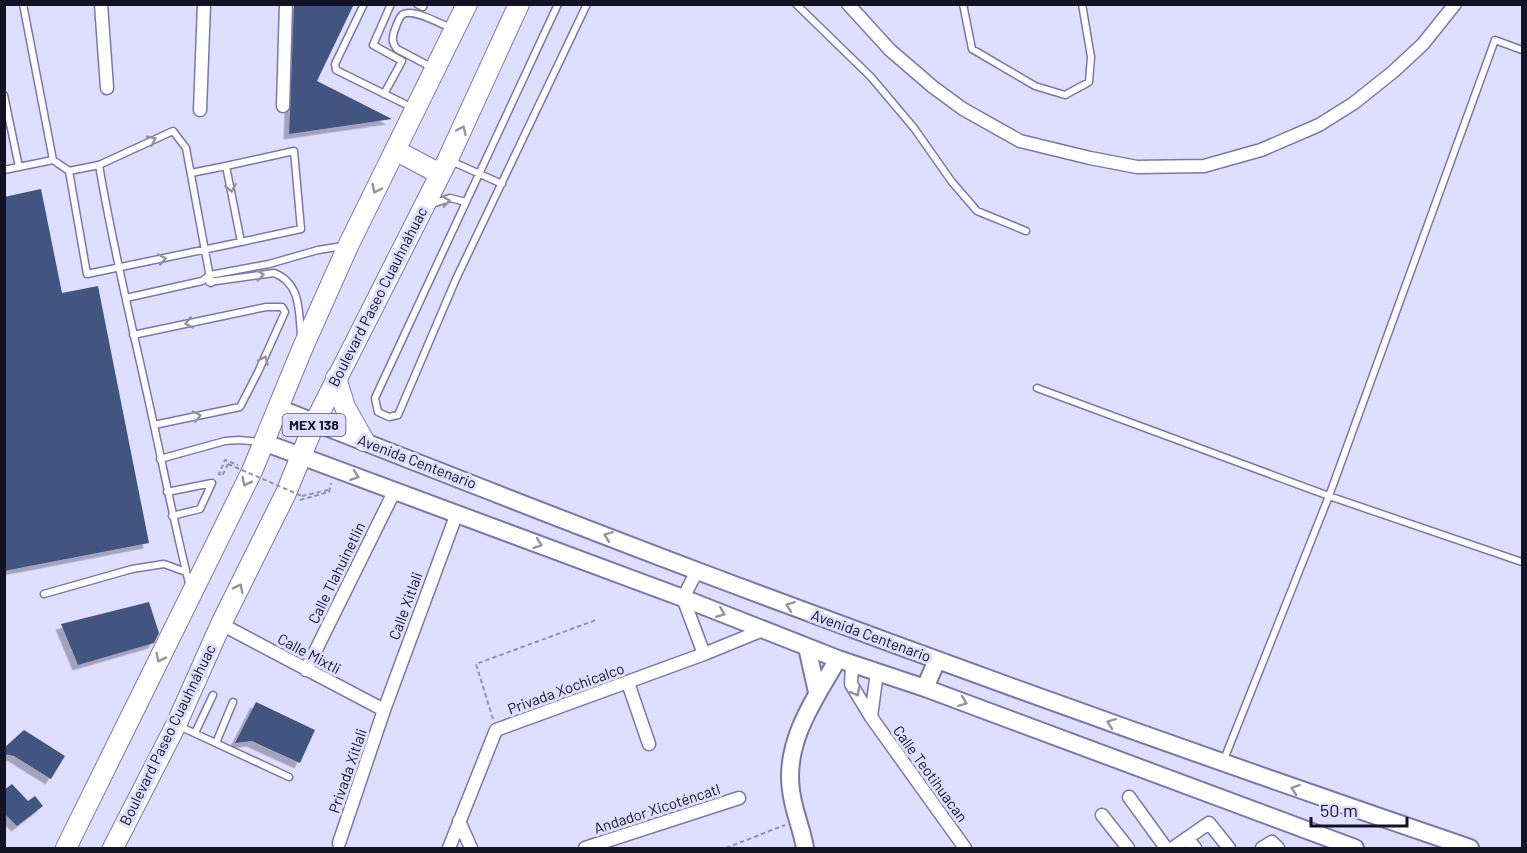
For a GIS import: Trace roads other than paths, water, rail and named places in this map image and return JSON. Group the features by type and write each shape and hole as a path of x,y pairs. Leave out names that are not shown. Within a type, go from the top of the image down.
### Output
{"main road":[{"name":"MEX 138","path":"66,849 252,471 303,347 350,244 466,4"},
{"name":"Boulevard Paseo Cuauhnáhuac","path":"113,849 176,725 221,624 294,494 300,458 315,422 425,205 519,4"},
{"path":"395,150 444,166"},
{"path":"336,378 345,407 364,441"}],"street":[{"path":"101,4 107,88"},
{"path":"200,110 204,4"},
{"path":"283,106 286,4"},
{"path":"848,4 890,50 933,87 972,114 1020,141 1137,167 1204,166 1261,150 1319,125 1353,103 1394,71 1423,44 1455,4"},
{"name":"Avenida Centenario","path":"278,408 697,571 937,660 1222,764 1470,849"},
{"name":"Avenida Centenario","path":"263,442 300,458 457,513 683,598 845,662 925,688 1355,849"},
{"name":"Calle Tlahuinetlin","path":"306,670 394,490"},
{"name":"Calle Xitlali","path":"384,710 457,513"},
{"path":"697,571 683,598 704,654"},
{"name":"Calle Mixtli","path":"221,624 384,710"},
{"name":"Privada Xochicalco","path":"449,849 496,730 628,683 764,630"},
{"path":"807,647 817,692"},
{"path":"925,688 937,660"},
{"path":"805,849 791,792 789,771 793,749 817,692 845,662"},
{"name":"Calle Teotihuacan","path":"845,662 851,684 871,717 965,849"},
{"path":"871,717 877,672"},
{"path":"628,683 649,744"},
{"name":"Privada Xitlali","path":"339,843 384,710"},
{"path":"1129,797 1167,849"},
{"name":"Andador Xicoténcatl","path":"585,849 739,798"},
{"path":"1102,815 1128,849"},
{"path":"459,821 471,849"},
{"path":"1173,849 1191,843 1209,823 1229,849"},
{"path":"1262,849 1272,842 1278,849"}],"lane":[{"path":"23,4 53,160 69,171 87,274 301,229 294,151 191,172"},
{"path":"364,4 335,64 336,70 415,109"},
{"path":"384,94 402,61 373,45 391,4"},
{"path":"417,4 423,7 424,4"},
{"path":"558,4 375,398 378,412 388,417 398,415 456,279 587,4"},
{"path":"796,4 871,78 914,128 952,183 977,211 1026,231"},
{"path":"963,4 972,49 1035,86 1065,95 1089,81 1091,57 1082,4"},
{"path":"435,69 393,45 392,38 400,16 413,12 454,30"},
{"path":"1222,764 1329,496 1495,40 1522,50"},
{"path":"4,95 7,124 19,167"},
{"path":"69,171 99,165 173,131 186,148 211,279"},
{"path":"4,170 53,160"},
{"path":"99,165 172,516 192,594"},
{"path":"226,166 241,242"},
{"path":"444,166 502,184"},
{"path":"425,205 450,198 466,202"},
{"path":"126,298 350,244"},
{"path":"211,279 274,273 289,281 295,292 303,347"},
{"path":"133,335 266,307 282,307 285,312 240,407 154,425"},
{"path":"1037,388 1329,496 1522,562"},
{"path":"160,459 225,441 263,442"},
{"path":"167,492 212,483 200,509 172,516"},
{"path":"44,594 132,569 164,564 186,572"},
{"path":"195,733 213,695"},
{"path":"216,743 233,702"},
{"path":"176,725 289,777"}]}
